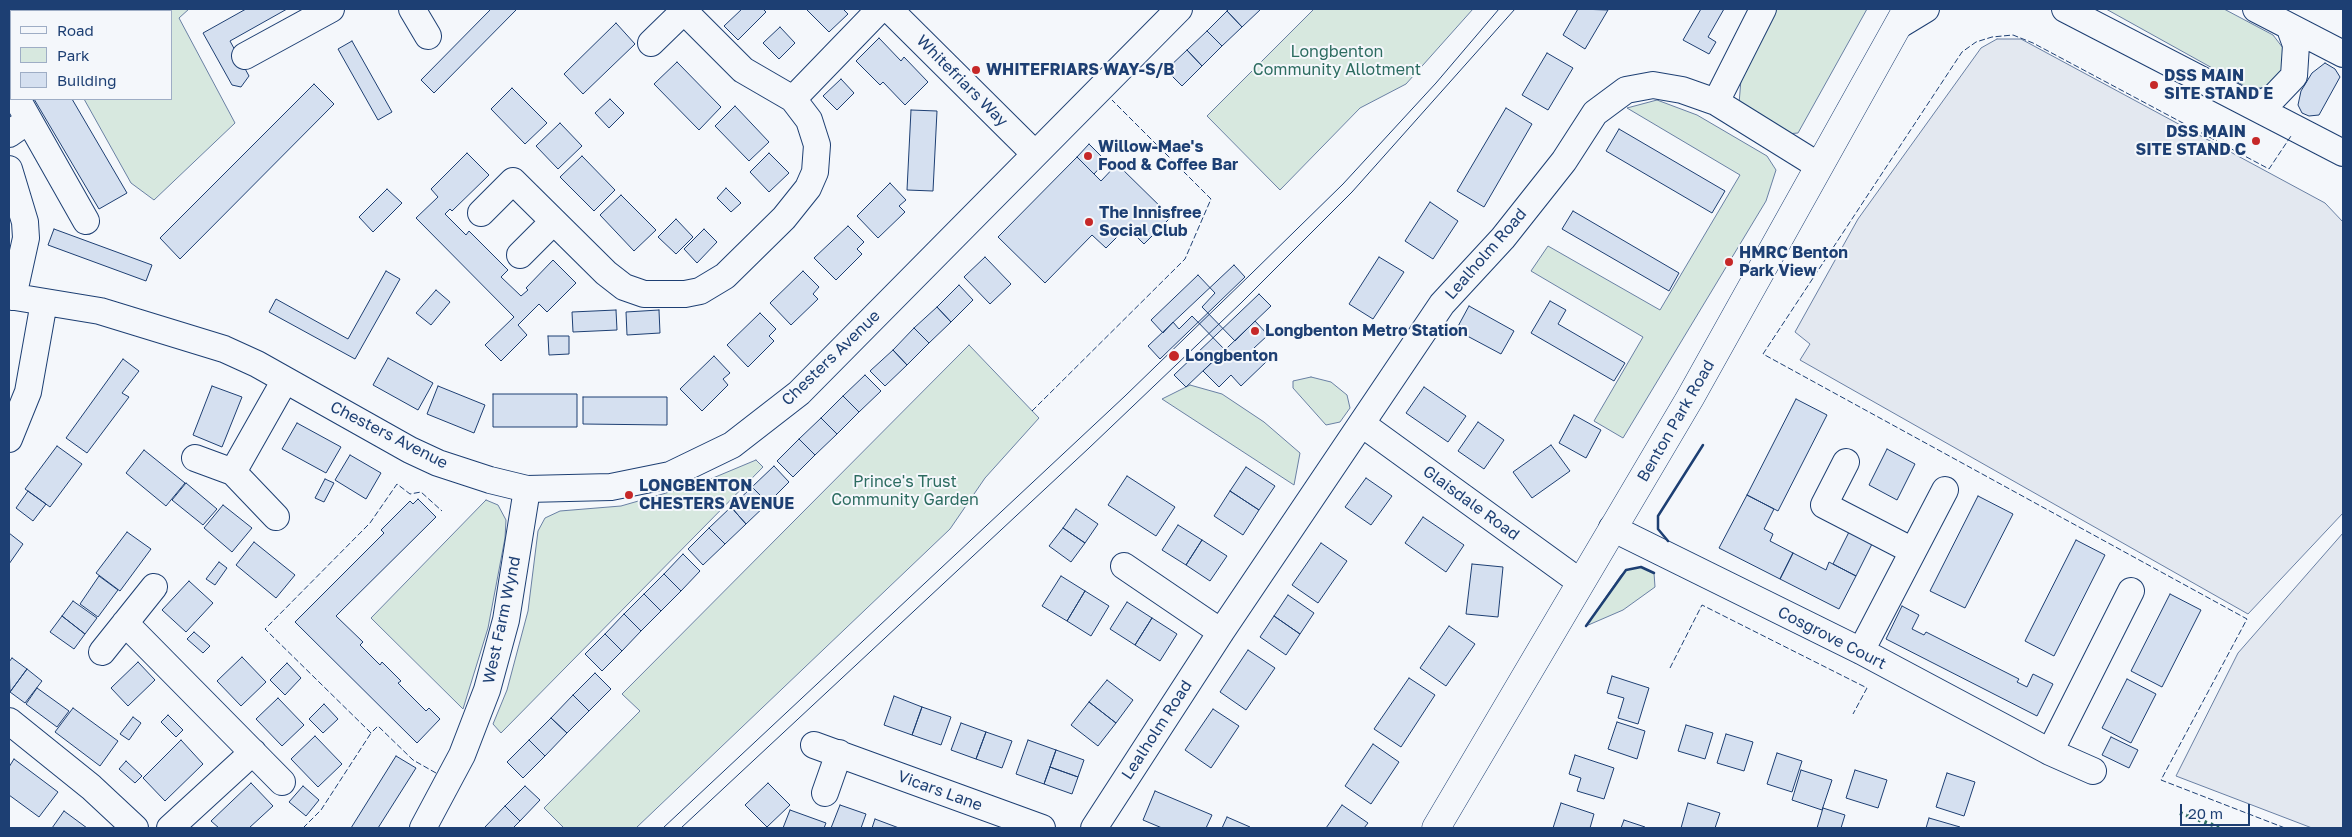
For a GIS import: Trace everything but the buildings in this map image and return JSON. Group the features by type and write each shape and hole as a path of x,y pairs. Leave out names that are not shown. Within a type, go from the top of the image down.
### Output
{"main road":[{"name":"Benton Park Road","path":"1443,826 1580,582 1690,398 1903,17"}],"street":[{"path":"245,56 331,9"},
{"path":"412,9 428,36"},
{"path":"793,99 880,9"},
{"name":"Whitefriars Way","path":"889,9 1035,154"},
{"name":"Chesters Avenue","path":"11,296 100,311 190,337 224,349 285,380 410,450 438,463 490,480 528,489 611,487 670,475 732,445 799,393 1179,9"},
{"path":"1716,102 1763,9"},
{"path":"1903,17 1926,9"},
{"path":"2066,9 2343,153"},
{"path":"2256,9 2343,54"},
{"path":"481,214 513,181 610,277 634,291 656,295 685,294 714,284 725,276 794,206 808,188 815,172 817,145 814,132 802,110 793,99 743,70 685,10 651,43"},
{"path":"2253,106 2274,98 2294,76 2296,45 2290,26"},
{"name":"Lealholm Road","path":"1094,828 1220,632 1442,304 1503,238 1564,161 1595,113 1626,90 1654,85 1682,90 1716,102 1819,166"},
{"path":"19,118 86,221"},
{"path":"9,169 16,198 25,222 26,238 11,296"},
{"path":"520,255 553,222"},
{"path":"9,439 28,392 44,302"},
{"path":"232,472 285,380"},
{"name":"Glaisdale Road","path":"1362,424 1580,582"},
{"path":"195,458 232,472 276,517"},
{"path":"1846,462 1824,505 1913,551"},
{"name":"West Farm Wynd","path":"423,828 462,755 487,690 506,620 528,489"},
{"path":"1862,652 1945,490"},
{"name":"Cosgrove Court","path":"1612,528 1862,652 2050,752 2094,771"},
{"path":"1124,566 1220,632"},
{"path":"102,652 154,587"},
{"path":"2050,752 2131,591"},
{"path":"125,623 282,782"},
{"path":"9,721 91,787 135,828"},
{"name":"Vicars Lane","path":"814,745 1038,828"},
{"path":"170,828 253,752"},
{"path":"825,793 839,754"}],"green space":[{"path":"189,9 179,18 235,123 154,200 131,183 85,100 172,100 172,10 34,10"},
{"name":"Longbenton Community Allotment","path":"1314,9 1473,9 1406,84 1360,108 1280,190 1207,116"},
{"path":"1776,9 1867,9 1798,133 1786,134 1739,104 1741,79"},
{"path":"2106,9 2224,9 2273,35 2283,48 2285,64 2279,78 2267,87 2250,89"},
{"path":"1657,100 1697,115 1767,156 1776,170 1766,201 1623,438 1594,421 1643,337 1531,271 1548,246 1660,310 1740,175 1627,108"},
{"name":"Prince's Trust Community Garden","path":"969,345 1039,418 985,478 950,529 636,828 564,828 544,808 640,711 622,694"},
{"path":"1311,377 1331,382 1347,395 1350,408 1340,422 1326,425 1293,388 1293,381"},
{"path":"1190,385 1222,394 1264,422 1300,453 1294,485 1162,399"},
{"path":"756,460 763,467 501,733 493,724 507,690 528,611 538,531 545,518 560,511 621,506 701,483"},
{"path":"486,500 498,505 506,520 505,538 488,628 463,709 371,618"},
{"path":"1641,567 1654,573 1655,587 1623,610 1586,626 1621,575 1626,570"}],"shaded area":[{"path":"1997,39 2021,39 2325,203 2343,222 2343,513 2248,614 1800,360 1810,344 1795,332 1858,219 1981,48"},
{"path":"2343,533 2343,828 2312,828 2176,776 2238,653"}],"tram line":[{"path":"663,828 1125,396 1343,184 1436,83 1499,9"},
{"path":"681,828 1089,448 1241,303 1352,192 1515,9"}],"hedge":[{"path":"2180,813 2221,828"}],"fence":[{"path":"2285,828 2161,780 2247,619 1763,354 1962,52 1976,42 1992,37 2013,35 2033,43 2269,169 2291,136"},
{"path":"1032,411 1185,259 1211,199 1112,100"},
{"path":"436,773 413,760 378,726 371,733 265,629 370,523 397,484 410,494 421,492 442,511"},
{"path":"1670,668 1702,605 1867,688 1853,714"},
{"path":"303,828 321,810 371,733"}],"wall":[{"path":"1668,541 1658,529 1658,516 1703,445"},
{"path":"1586,626 1626,570 1641,567 1654,573"}],"place":[{"name":"WHITEFRIARS WAY-S/B","path":"976,70"},
{"name":"DSS MAIN SITE STAND E","path":"2154,85"},
{"name":"DSS MAIN SITE STAND C","path":"2256,141"},
{"name":"Willow-Mae's Food & Coffee Bar","path":"1088,156"},
{"name":"The Innisfree Social Club","path":"1089,222"},
{"name":"HMRC Benton Park View","path":"1729,262"},
{"name":"Longbenton Metro Station","path":"1255,331"},
{"name":"Longbenton","path":"1174,356"},
{"name":"LONGBENTON CHESTERS AVENUE","path":"629,495"}]}
